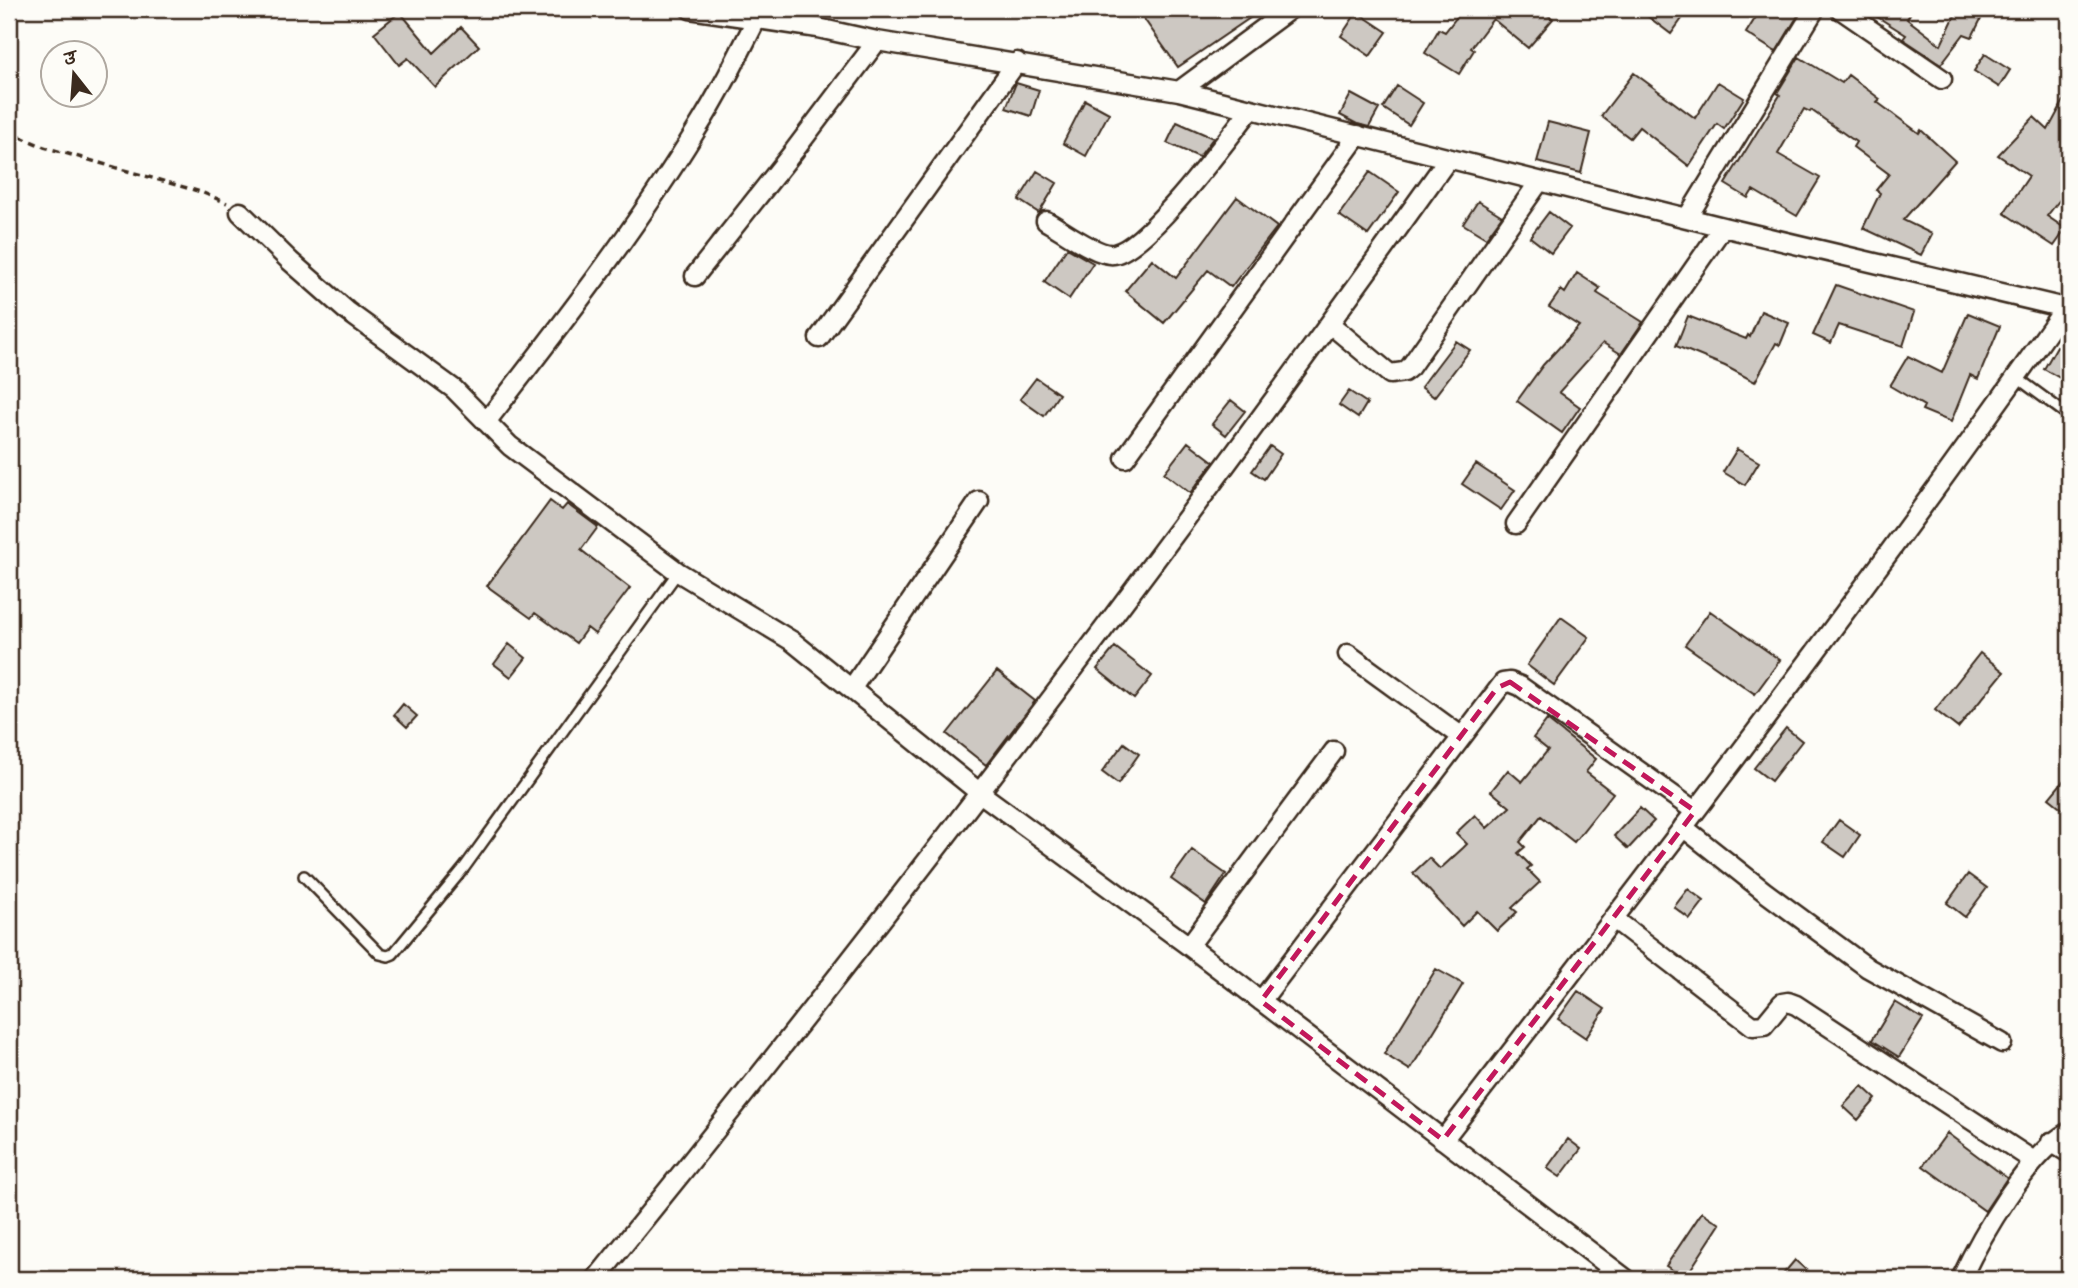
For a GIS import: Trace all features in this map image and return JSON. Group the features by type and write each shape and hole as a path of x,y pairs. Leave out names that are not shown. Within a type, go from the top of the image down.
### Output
{"street":[{"path":"1179,91 1290,9"},
{"path":"1687,218 1815,9"},
{"path":"1840,9 1942,79"},
{"path":"700,10 1179,91 1723,227 2067,308 1927,503 1614,919 1443,1140"},
{"path":"486,422 552,337 671,170 718,94 756,20"},
{"path":"695,276 877,40"},
{"path":"819,338 1017,62"},
{"path":"1046,220 1100,252 1114,254 1125,249 1143,236 1173,206 1251,109"},
{"path":"1125,458 1359,135"},
{"path":"596,1279 818,1002 980,793 1330,324 1448,159"},
{"path":"1330,324 1390,374 1404,372 1410,368 1539,182"},
{"path":"240,212 347,311 454,389 510,446 678,572 792,641 980,793 1189,946 1626,1279"},
{"path":"1516,524 1723,227"},
{"path":"852,688 979,501"},
{"path":"1348,654 1461,736"},
{"path":"1261,1001 1503,683 1510,682 1548,706 1695,811"},
{"path":"1189,946 1334,751"},
{"path":"1683,827 1868,968 2002,1043"},
{"path":"1614,919 1752,1026 1764,1025 1782,1003 1796,1005 2034,1161"},
{"path":"1961,1279 1986,1232 2034,1161 2051,1142 2069,1132"},
{"path":"2051,1142 2069,1153"}],"lane":[{"path":"2016,377 2069,416"},
{"path":"304,876 380,954 393,954 464,868 678,572"}],"path":[{"path":"9,132 44,147 201,192 224,201 240,212"}],"highlighted area":[{"path":"1510,682 1695,811 1443,1140 1261,1001 1497,688"}],"building":[{"path":"1137,9 1263,9 1178,67"},
{"path":"1463,9 1540,9 1553,19 1528,48 1493,19 1471,48 1474,50 1459,74 1425,53 1439,29 1445,32"},
{"path":"1638,9 1689,9 1671,34"},
{"path":"1761,9 1802,9 1776,52 1746,33"},
{"path":"1865,9 1913,9 1907,19 1941,45 1958,9 1986,9 1972,37 1964,34 1941,64 1903,39 1906,35"},
{"path":"400,12 434,53 461,27 479,46 435,87 408,58 399,65 374,33"},
{"path":"1357,12 1387,32 1370,56 1341,36"},
{"path":"1985,54 2010,70 1999,87 1974,71"},
{"path":"1799,57 1842,83 1848,75 1880,99 1877,102 1919,133 1921,130 1955,161 1903,220 1932,234 1921,255 1863,228 1880,193 1876,190 1889,174 1853,147 1856,142 1811,110 1810,112 1804,109 1778,154 1820,178 1797,216 1753,190 1748,198 1725,184 1780,95 1777,93"},
{"path":"1634,73 1695,118 1718,82 1744,98 1724,129 1717,124 1689,166 1639,127 1630,138 1601,116"},
{"path":"1016,83 1039,90 1031,116 1006,108"},
{"path":"1397,86 1423,103 1409,125 1383,108"},
{"path":"2069,91 2069,188 2047,216 2066,229 2054,246 2004,213 2029,176 1998,155 2034,117 2048,130"},
{"path":"1351,94 1379,109 1369,127 1340,115"},
{"path":"1085,100 1109,113 1086,156 1063,143"},
{"path":"1177,122 1213,138 1199,157 1167,143"},
{"path":"1548,122 1591,133 1581,173 1537,162"},
{"path":"1037,171 1057,183 1039,213 1019,200"},
{"path":"1370,172 1399,192 1368,235 1339,215"},
{"path":"1237,197 1277,227 1231,287 1208,270 1164,323 1125,291 1152,259 1176,278"},
{"path":"1478,201 1502,216 1486,238 1463,224"},
{"path":"1549,212 1570,228 1551,253 1530,237"},
{"path":"1067,248 1093,263 1069,299 1044,282"},
{"path":"1577,273 1600,288 1597,293 1643,322 1621,354 1603,343 1559,392 1580,407 1562,433 1517,401 1543,365 1579,326 1549,307 1561,290 1565,293"},
{"path":"1836,285 1914,312 1903,346 1839,325 1831,343 1813,335"},
{"path":"1761,311 1789,323 1780,345 1776,343 1755,382 1725,366 1676,346 1688,316 1746,339 1748,335 1750,337"},
{"path":"1968,313 2000,326 1978,379 1970,375 1951,422 1922,410 1924,406 1890,386 1908,356 1942,373"},
{"path":"1456,341 1470,350 1434,397 1421,387"},
{"path":"2057,346 2069,352 2069,383 2044,369"},
{"path":"1036,378 1059,394 1044,416 1020,399"},
{"path":"1349,391 1367,403 1358,418 1339,405"},
{"path":"1231,400 1245,411 1226,435 1212,424"},
{"path":"1188,442 1214,462 1190,493 1164,473"},
{"path":"1270,446 1281,454 1264,479 1252,471"},
{"path":"1737,449 1759,462 1745,485 1723,472"},
{"path":"1476,464 1515,490 1501,510 1462,484"},
{"path":"550,501 562,510 567,504 598,527 581,550 630,588 595,634 587,628 576,643 535,613 531,618 487,586"},
{"path":"1710,611 1780,660 1755,694 1685,645"},
{"path":"1561,617 1589,637 1554,685 1527,665"},
{"path":"509,644 526,658 511,677 494,664"},
{"path":"1115,647 1152,676 1134,699 1097,669"},
{"path":"1980,653 2004,672 1958,728 1935,710"},
{"path":"997,671 1035,701 986,765 947,734"},
{"path":"403,704 417,716 407,727 394,715"},
{"path":"1547,720 1596,759 1586,772 1613,793 1574,842 1541,816 1520,842 1525,847 1518,853 1531,866 1527,869 1540,882 1512,908 1517,912 1497,931 1477,911 1462,926 1413,873 1429,858 1440,869 1463,848 1467,844 1456,833 1475,815 1487,828 1510,807 1491,791 1508,770 1522,782 1548,750 1533,738"},
{"path":"1786,728 1802,741 1771,781 1754,768"},
{"path":"1124,743 1139,754 1118,784 1102,772"},
{"path":"2069,774 2069,814 2049,798"},
{"path":"1640,808 1654,821 1628,849 1614,836"},
{"path":"1839,820 1860,835 1845,857 1823,842"},
{"path":"1192,850 1226,874 1206,904 1171,879"},
{"path":"1968,874 1987,888 1965,917 1947,903"},
{"path":"1688,889 1704,901 1690,919 1674,907"},
{"path":"1436,969 1463,984 1410,1070 1384,1054"},
{"path":"1578,991 1605,1009 1586,1038 1558,1019"},
{"path":"1895,1002 1923,1019 1899,1057 1872,1040"},
{"path":"1862,1086 1876,1099 1858,1120 1843,1106"},
{"path":"1947,1133 2007,1178 1985,1211 1923,1166"},
{"path":"1568,1139 1581,1149 1560,1177 1547,1168"},
{"path":"1702,1212 1720,1224 1685,1278 1666,1266"},
{"path":"1795,1260 1816,1279 1779,1279"}]}
